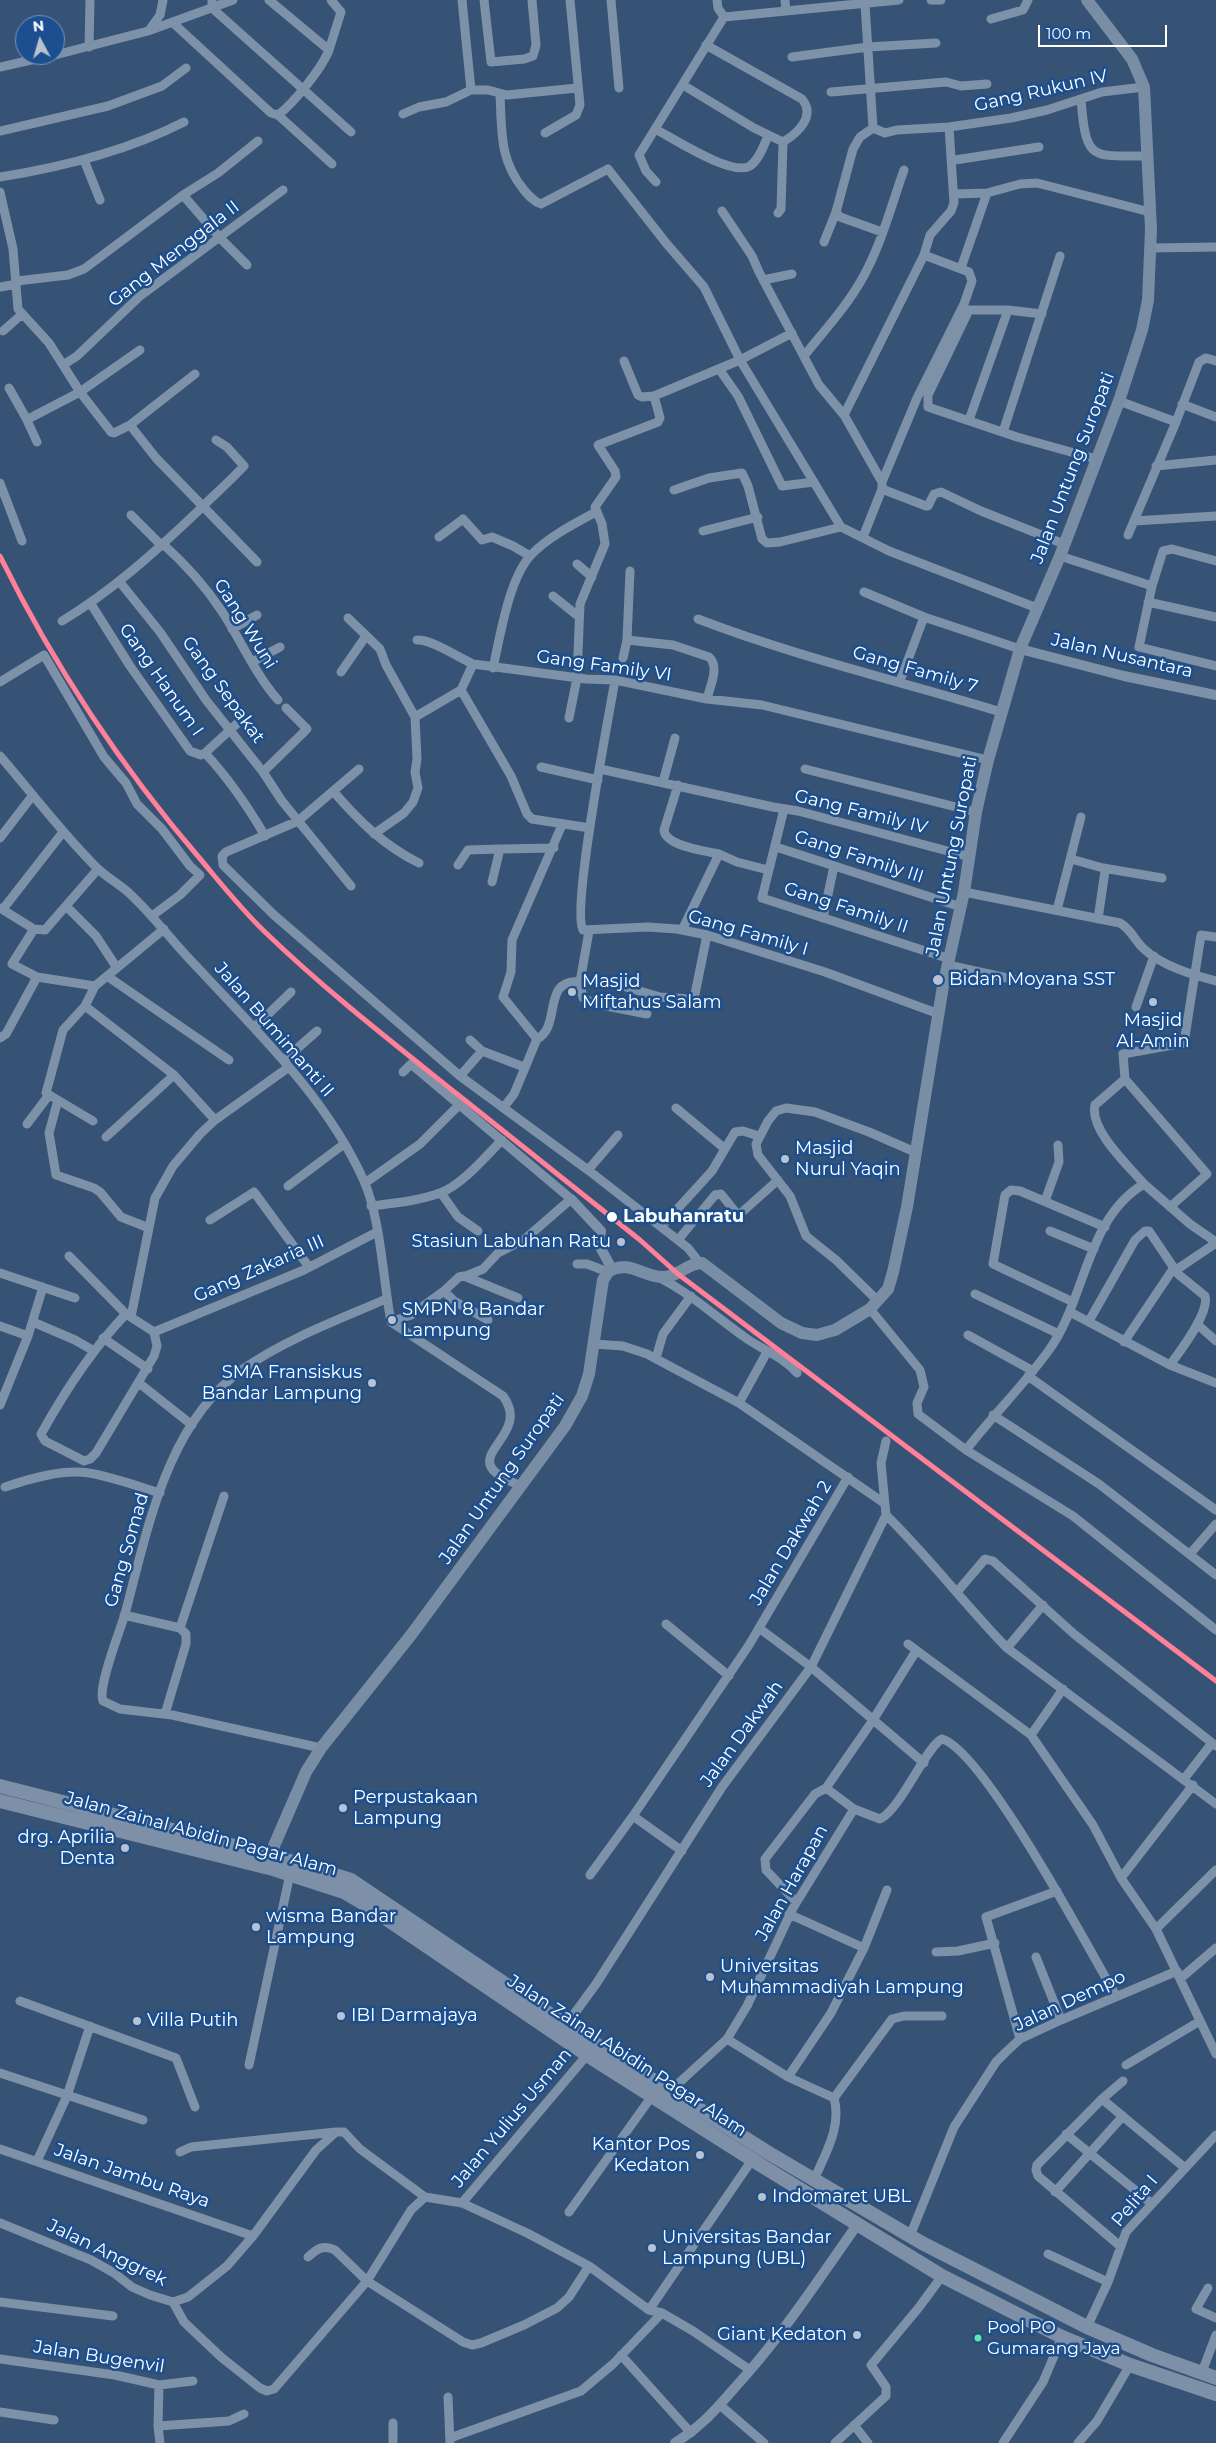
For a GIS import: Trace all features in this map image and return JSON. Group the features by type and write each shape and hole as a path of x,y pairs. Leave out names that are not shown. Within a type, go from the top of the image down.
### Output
{"highway":[{"name":"Jalan Zainal Abidin Pagar Alam","path":"0,1786 58,1807 210,1846 335,1889 359,1900 566,2025 814,2180 910,2236 995,2282 1087,2327 1216,2378"},
{"name":"Jalan Zainal Abidin Pagar Alam","path":"0,1801 58,1807"},
{"name":"Jalan Zainal Abidin Pagar Alam","path":"210,1846 270,1855 351,1880 587,2055 752,2160 942,2276 1062,2337 1130,2365 1216,2394"}],"main road":[{"name":"Jalan Untung Suropati","path":"700,1262 781,1323 802,1333 817,1335 835,1330 874,1305 888,1289 893,1272 949,962 962,907 976,812 988,760 1020,649 1062,550 1119,401 1142,330 1148,300 1151,248 1144,87 1132,59 1087,0"},
{"path":"610,1271 629,1266 658,1277 674,1276 700,1262"},
{"name":"Jalan Untung Suropati","path":"270,1855 306,1772 321,1748 411,1635 565,1426 582,1396 589,1374 603,1280 610,1271"}],"street":[{"path":"89,47 90,0"},
{"path":"148,31 160,15 163,0"},
{"path":"65,52 148,31 212,4 233,0"},
{"path":"269,0 329,50"},
{"path":"278,115 326,57 341,12 331,0"},
{"path":"462,0 471,90"},
{"path":"484,0 490,62 524,59 533,56 536,45 532,0"},
{"path":"545,133 576,115 580,105 570,0"},
{"path":"611,0 619,88"},
{"path":"717,0 718,8 724,17"},
{"path":"786,0 786,11"},
{"path":"724,17 899,0"},
{"path":"931,0 940,0"},
{"path":"991,19 1023,10 1028,0"},
{"path":"212,4 351,132"},
{"path":"824,242 836,212 853,149 860,137 873,128 865,4"},
{"path":"656,182 646,172 638,157 724,17"},
{"path":"172,22 271,112 278,115 332,164"},
{"path":"792,57 868,47 936,43"},
{"path":"683,85 768,136 784,142 793,137 805,122 808,112 807,105 802,99 706,45"},
{"path":"0,67 15,64"},
{"path":"0,131 108,106 162,86 186,68"},
{"path":"831,92 872,90 946,82 961,86 987,84"},
{"name":"Gang Rukun IV","path":"873,128 885,133 916,128 948,127 1038,112 1102,92 1144,87"},
{"path":"403,114 419,107 446,102 471,90 488,90 500,94 519,95 578,88"},
{"path":"500,94 503,151 511,170 532,199 541,204 608,169 666,243 704,286 740,360 842,527 889,551 1037,608"},
{"path":"1081,100 1084,134 1087,143 1094,151 1104,156 1148,156"},
{"path":"0,176 84,160 162,134 184,122"},
{"path":"844,414 924,255 930,235 953,207 955,194 948,127"},
{"path":"655,129 720,164 740,168 749,167 756,160 768,136"},
{"path":"0,287 17,282 68,275 84,269 183,195 218,173 258,141"},
{"path":"778,213 782,209 784,142"},
{"path":"952,162 1039,147"},
{"path":"84,160 100,200"},
{"path":"804,356 863,278 904,170"},
{"path":"955,194 987,193 1020,184 1037,182 1150,212"},
{"name":"Gang Menggala II","path":"63,365 77,356 139,297 283,190"},
{"path":"0,192 4,230 17,282 18,309 21,315 49,343 80,392 112,433 130,425 195,374"},
{"path":"961,268 987,193"},
{"path":"183,195 220,238 247,265"},
{"path":"722,211 752,256 819,385 844,414 882,486 926,506 928,506 934,494 941,492 1062,550 1152,586"},
{"path":"836,212 840,217 882,232"},
{"path":"1151,248 1216,247"},
{"path":"863,537 917,398 971,286 969,272 924,255"},
{"path":"1003,432 1060,256"},
{"path":"763,280 792,274"},
{"path":"1042,314 1008,310 972,309 966,312 927,399 928,407 1003,432 1096,459"},
{"path":"969,420 1008,310"},
{"path":"3,331 21,315"},
{"path":"624,361 638,395 642,397 654,396 740,360 792,333"},
{"path":"26,418 34,416 80,392 140,350"},
{"path":"1128,536 1199,362 1206,358 1216,361"},
{"path":"719,369 738,396 782,486 814,482"},
{"path":"8,388 26,418 37,442"},
{"path":"569,718 577,678 580,644 578,616 580,604 606,538 596,512 596,504 616,478 615,471 598,445 658,422 660,418 654,396"},
{"path":"1119,401 1176,422"},
{"path":"1182,404 1216,416"},
{"path":"130,425 156,458 257,562"},
{"path":"62,620 90,604 162,545 244,466 227,447 216,440"},
{"path":"1156,466 1216,460"},
{"path":"674,490 709,478 742,473 745,476 758,517 762,538 771,544 842,527"},
{"path":"0,484 22,541"},
{"path":"493,668 506,610 518,576 530,556 544,544 596,512"},
{"name":"Gang Wuni","path":"131,514 198,582 220,609 264,684 278,700"},
{"path":"1134,521 1216,516"},
{"path":"703,531 758,517"},
{"path":"439,537 463,518 482,540 492,537 530,556"},
{"path":"1216,561 1167,549 1161,554 1148,602 1139,647 1216,666"},
{"path":"577,564 592,577"},
{"path":"623,658 627,640 630,571"},
{"name":"Gang Sepakat","path":"118,581 160,632 206,700 263,772 298,821 351,886"},
{"path":"864,592 924,617 1020,649"},
{"path":"553,596 578,616"},
{"path":"1148,602 1216,617"},
{"name":"Gang Hanum I","path":"90,604 130,666 190,751 201,755 204,753 244,800 265,836"},
{"path":"232,629 257,614"},
{"path":"900,681 924,617"},
{"path":"348,618 380,649 386,665 415,717 417,759 415,772 418,788 413,802 404,813 374,834"},
{"name":"Gang Family 7","path":"698,619 820,662 900,681 1001,712"},
{"path":"341,672 366,636"},
{"name":"Gang Family VI","path":"417,640 430,642 443,651 473,664 577,678 615,680 707,700 762,705 988,760"},
{"path":"627,640 673,645 709,657 713,661 715,668 707,700"},
{"path":"252,662 280,647"},
{"name":"Jalan Nusantara","path":"1020,649 1124,676 1216,695"},
{"path":"0,682 44,655 104,757 126,784 137,804 162,829 190,866 200,875 180,896 152,916"},
{"path":"415,717 461,690 473,664"},
{"path":"615,680 590,828 581,905 581,927 583,930 589,931 580,982 581,992 588,1002 647,1014"},
{"path":"461,690 511,776 527,814 532,819 590,828"},
{"path":"263,772 308,729 286,708"},
{"path":"204,753 231,731 242,719"},
{"path":"663,782 675,738"},
{"name":"Jalan Bumimanti II","path":"0,756 63,832 98,869 128,892 152,916 186,956 287,1064 317,1100 365,1183 377,1232 391,1322"},
{"path":"540,767 598,780"},
{"path":"358,769 298,821 226,852 222,856 223,865 274,915 460,1076 588,1170 678,1240 700,1262"},
{"name":"Gang Family IV","path":"600,769 773,807 798,810 970,856"},
{"path":"805,769 976,812"},
{"path":"678,785 664,830 666,839 687,847 719,854 738,862 768,870 776,847 784,809"},
{"path":"333,791 374,834 405,856 419,863"},
{"path":"0,838 33,795"},
{"path":"1057,910 1081,816"},
{"path":"537,1039 502,997 510,972 512,940 554,848 562,825"},
{"path":"63,832 1,909 34,929 45,930 98,869"},
{"name":"Gang Family III","path":"776,847 962,907"},
{"path":"458,865 468,850 554,848"},
{"path":"492,882 500,850"},
{"path":"682,930 719,854"},
{"path":"1071,859 1103,868 1162,878"},
{"path":"823,918 834,866"},
{"path":"1098,919 1106,874 1103,868"},
{"name":"Gang Family II","path":"768,870 762,898 949,962 1016,980"},
{"path":"964,892 1057,910 1127,927 1144,949 1154,956 1194,975 1216,981"},
{"path":"66,906 96,936 117,968"},
{"name":"Gang Family I","path":"589,931 648,928 682,930 707,935 825,972 939,1014"},
{"path":"34,929 13,962 37,977 95,986"},
{"path":"94,1121 49,1095 45,1088 63,1030 85,1006 95,986 164,929"},
{"path":"626,987 660,997 691,999 695,994 707,935"},
{"path":"1170,1207 1207,1174 1125,1078 1123,1054 1184,1043 1201,935 1216,937"},
{"path":"1136,1006 1154,956"},
{"path":"108,976 229,1060"},
{"path":"0,1038 6,1034 37,977"},
{"path":"504,1107 514,1094 537,1039 542,1036 548,1027 557,993 564,983 570,980 580,982"},
{"path":"254,1028 291,992"},
{"path":"85,1006 174,1075 215,1120"},
{"path":"69,1256 129,1316 154,1332 156,1351 140,1383 90,1459 84,1461 45,1441 41,1438 42,1432 103,1338 129,1316 155,1198 165,1179 200,1134 215,1120 287,1064 317,1031"},
{"path":"470,1040 482,1052 524,1067"},
{"path":"460,1076 482,1052"},
{"path":"403,1072 411,1064 571,1199 602,1231 598,1245 610,1271"},
{"path":"106,1137 174,1075"},
{"path":"1124,1342 1176,1268 1216,1242 1170,1207 1144,1184 1103,1136 1094,1114 1098,1102 1125,1078"},
{"path":"27,1124 49,1095"},
{"path":"58,1100 49,1133 56,1175 100,1192 121,1217 149,1228"},
{"path":"365,1183 420,1144 459,1106"},
{"path":"676,1108 724,1148"},
{"path":"915,1152 815,1112 786,1108 776,1111 759,1136 756,1144 758,1155 790,1196 806,1236 836,1260 874,1305 920,1370 924,1387 917,1403 918,1414 966,1450 1072,1516 1214,1625"},
{"path":"660,1227 712,1171 722,1157 724,1148 737,1131 759,1136"},
{"path":"588,1170 618,1135"},
{"path":"371,1206 401,1202 441,1192 471,1171 502,1140"},
{"path":"288,1186 344,1144"},
{"path":"1045,1201 1059,1162 1058,1145"},
{"path":"678,1240 715,1195 721,1194 737,1214 741,1213 778,1180"},
{"path":"966,1450 993,1415 1050,1350 1070,1312 1094,1249 1105,1227 1130,1192 1144,1184"},
{"path":"1073,1302 992,1263 1002,1205 1007,1192 1016,1190 1105,1227"},
{"path":"210,1220 254,1192 309,1267"},
{"path":"441,1192 458,1217 478,1231"},
{"path":"391,1322 411,1315 444,1291 459,1277 466,1276 483,1268 498,1253 525,1239 571,1199"},
{"path":"1050,1231 1094,1249"},
{"path":"1089,1321 1135,1240 1145,1231 1151,1232 1176,1268 1205,1296 1206,1305 1197,1324 1170,1366"},
{"name":"Gang Zakaria III","path":"154,1332 309,1267 377,1232"},
{"path":"577,1264 587,1264 610,1271"},
{"path":"0,1273 76,1298"},
{"path":"466,1276 518,1298"},
{"path":"658,1277 691,1296 743,1337 790,1364 797,1373"},
{"path":"0,1405 3,1385 28,1336 43,1286"},
{"path":"444,1291 454,1301 488,1320"},
{"path":"975,1294 1058,1334"},
{"path":"656,1358 663,1334 691,1296"},
{"name":"Gang Somad","path":"321,1748 165,1714 120,1709 107,1704 102,1697 102,1683 124,1615 151,1516 168,1469 192,1425 214,1395 243,1369 297,1338 386,1299"},
{"path":"1070,1312 1170,1366 1216,1383"},
{"path":"33,1322 75,1340 94,1351"},
{"path":"391,1322 503,1396 511,1412 511,1420 509,1427 491,1454 490,1463 493,1470 521,1486"},
{"path":"1197,1324 1216,1340"},
{"path":"0,1326 28,1336"},
{"path":"968,1335 1030,1373 1216,1510"},
{"path":"103,1338 148,1369"},
{"name":"Jalan Dakwah 2","path":"590,1875 729,1676 848,1477 739,1403 656,1358 628,1347 594,1344"},
{"path":"739,1403 768,1352"},
{"path":"140,1383 192,1425"},
{"path":"993,1415 1099,1484 1216,1575"},
{"path":"886,1441 881,1463 886,1515 957,1592 978,1619 1007,1648 1216,1804"},
{"path":"4,1487 23,1481 62,1474 87,1473 160,1493"},
{"path":"848,1477 884,1503"},
{"path":"180,1628 224,1496"},
{"name":"Jalan Dakwah","path":"566,2025 596,1984 722,1787 811,1667 886,1515"},
{"path":"1190,1554 1216,1524"},
{"path":"957,1592 985,1559 988,1559 1074,1634 1214,1744 1184,1779"},
{"path":"1007,1648 1043,1605"},
{"path":"124,1615 180,1628 186,1634 187,1640 165,1714"},
{"path":"666,1624 729,1676"},
{"path":"759,1628 811,1667 924,1763"},
{"path":"908,1644 1031,1735 1092,1826 1121,1878 1156,1929 1216,2054"},
{"path":"796,1902 766,1870 764,1862 815,1794 826,1788 873,1720 916,1651"},
{"path":"1031,1735 1063,1689"},
{"path":"826,1788 854,1809 876,1819 884,1817 940,1740 950,1742 977,1767 1057,1891 1116,1996"},
{"path":"1121,1878 1193,1785"},
{"name":"Jalan Harapan","path":"670,2091 727,2039 747,2006 789,1914 854,1809"},
{"path":"633,1816 682,1851"},
{"path":"1156,1929 1216,1870"},
{"path":"249,2065 290,1874"},
{"path":"788,2077 831,2013 864,1948 887,1890"},
{"path":"1020,2039 995,1943 987,1921 988,1916 1057,1891"},
{"path":"789,1914 864,1948"},
{"path":"936,1952 995,1943"},
{"name":"Jalan Dempo","path":"910,2236 954,2127 996,2062 1020,2039 1116,1996 1179,1974 1216,1948"},
{"path":"1036,1958 1061,2020"},
{"path":"20,2001 176,2058 195,2107"},
{"path":"814,2180 838,2119 834,2098 892,2020 904,2016 942,2016"},
{"path":"1126,2065 1200,2021"},
{"path":"37,2161 67,2096 90,2026"},
{"path":"727,2039 788,2077 834,2098"},
{"name":"Jalan Yulius Usman","path":"462,2203 587,2055"},
{"path":"0,2073 143,2120"},
{"path":"1120,2246 1055,2192 1038,2176 1036,2167 1066,2134 1123,2081"},
{"path":"569,2212 652,2096"},
{"path":"1102,2099 1185,2168"},
{"path":"1055,2192 1123,2116"},
{"path":"336,2132 316,2150 253,2236 227,2266 188,2297 173,2302 184,2322 221,2357 267,2392 274,2389 367,2281 408,2215 425,2197"},
{"path":"180,2152 191,2147 336,2132 347,2134 360,2148 425,2197 462,2203 527,2233 589,2266 649,2310 662,2313 693,2331 750,2370"},
{"path":"1066,2134 1151,2203"},
{"name":"Pelita I","path":"1087,2327 1108,2282 1126,2232 1216,2135"},
{"name":"Jalan Jambu Raya","path":"0,2149 253,2236"},
{"path":"649,2310 752,2160"},
{"name":"Jalan Anggrek","path":"0,2223 91,2260 140,2291 173,2302"},
{"path":"675,2443 691,2433 721,2406 799,2308 857,2225"},
{"path":"308,2257 318,2248 329,2247 344,2257 367,2281 463,2342 472,2345 524,2325 557,2308 570,2297 589,2266"},
{"path":"1048,2254 1108,2282"},
{"path":"836,2443 886,2396 886,2387 871,2366 942,2276"},
{"path":"1208,2288 1196,2310 1216,2318"},
{"path":"0,2302 113,2316"},
{"path":"448,2398 450,2440 573,2395 587,2387 662,2313"},
{"path":"1202,2372 1216,2335"},
{"path":"1003,2443 1043,2382 1062,2337"},
{"path":"621,2355 691,2433"},
{"name":"Jalan Bugenvil","path":"0,2359 115,2375 159,2385 193,2381"},
{"path":"1078,2443 1097,2421 1130,2365"},
{"path":"159,2385 158,2426 160,2443"},
{"path":"721,2406 764,2443"},
{"path":"0,2412 54,2420"},
{"path":"158,2426 229,2421 244,2414"},
{"path":"393,2423 394,2443"},
{"path":"854,2426 868,2443"}],"transit line":[{"path":"0,556 43,637 117,753 144,790 240,906 288,953 359,1015 640,1240 678,1274 1216,1681"}],"place":[{"name":"Bidan Moyana SST","path":"938,980"},
{"name":"Masjid Miftahus Salam","path":"572,992"},
{"name":"Masjid Al-Amin","path":"1153,1002"},
{"name":"Masjid Nurul Yaqin","path":"785,1159"},
{"name":"Labuhanratu","path":"612,1217"},
{"name":"Stasiun Labuhan Ratu","path":"621,1242"},
{"name":"SMPN 8 Bandar Lampung","path":"392,1320"},
{"name":"SMA Fransiskus Bandar Lampung","path":"372,1383"},
{"name":"Perpustakaan Lampung","path":"343,1808"},
{"name":"drg. Aprilia Denta","path":"125,1848"},
{"name":"wisma Bandar Lampung","path":"256,1927"},
{"name":"Universitas Muhammadiyah Lampung","path":"710,1977"},
{"name":"IBI Darmajaya","path":"341,2016"},
{"name":"Villa Putih","path":"137,2021"},
{"name":"Kantor Pos Kedaton","path":"700,2155"},
{"name":"Indomaret UBL","path":"762,2197"},
{"name":"Universitas Bandar Lampung (UBL)","path":"652,2248"},
{"name":"Giant Kedaton","path":"857,2335"},
{"name":"Pool PO Gumarang Jaya","path":"978,2338"}]}
